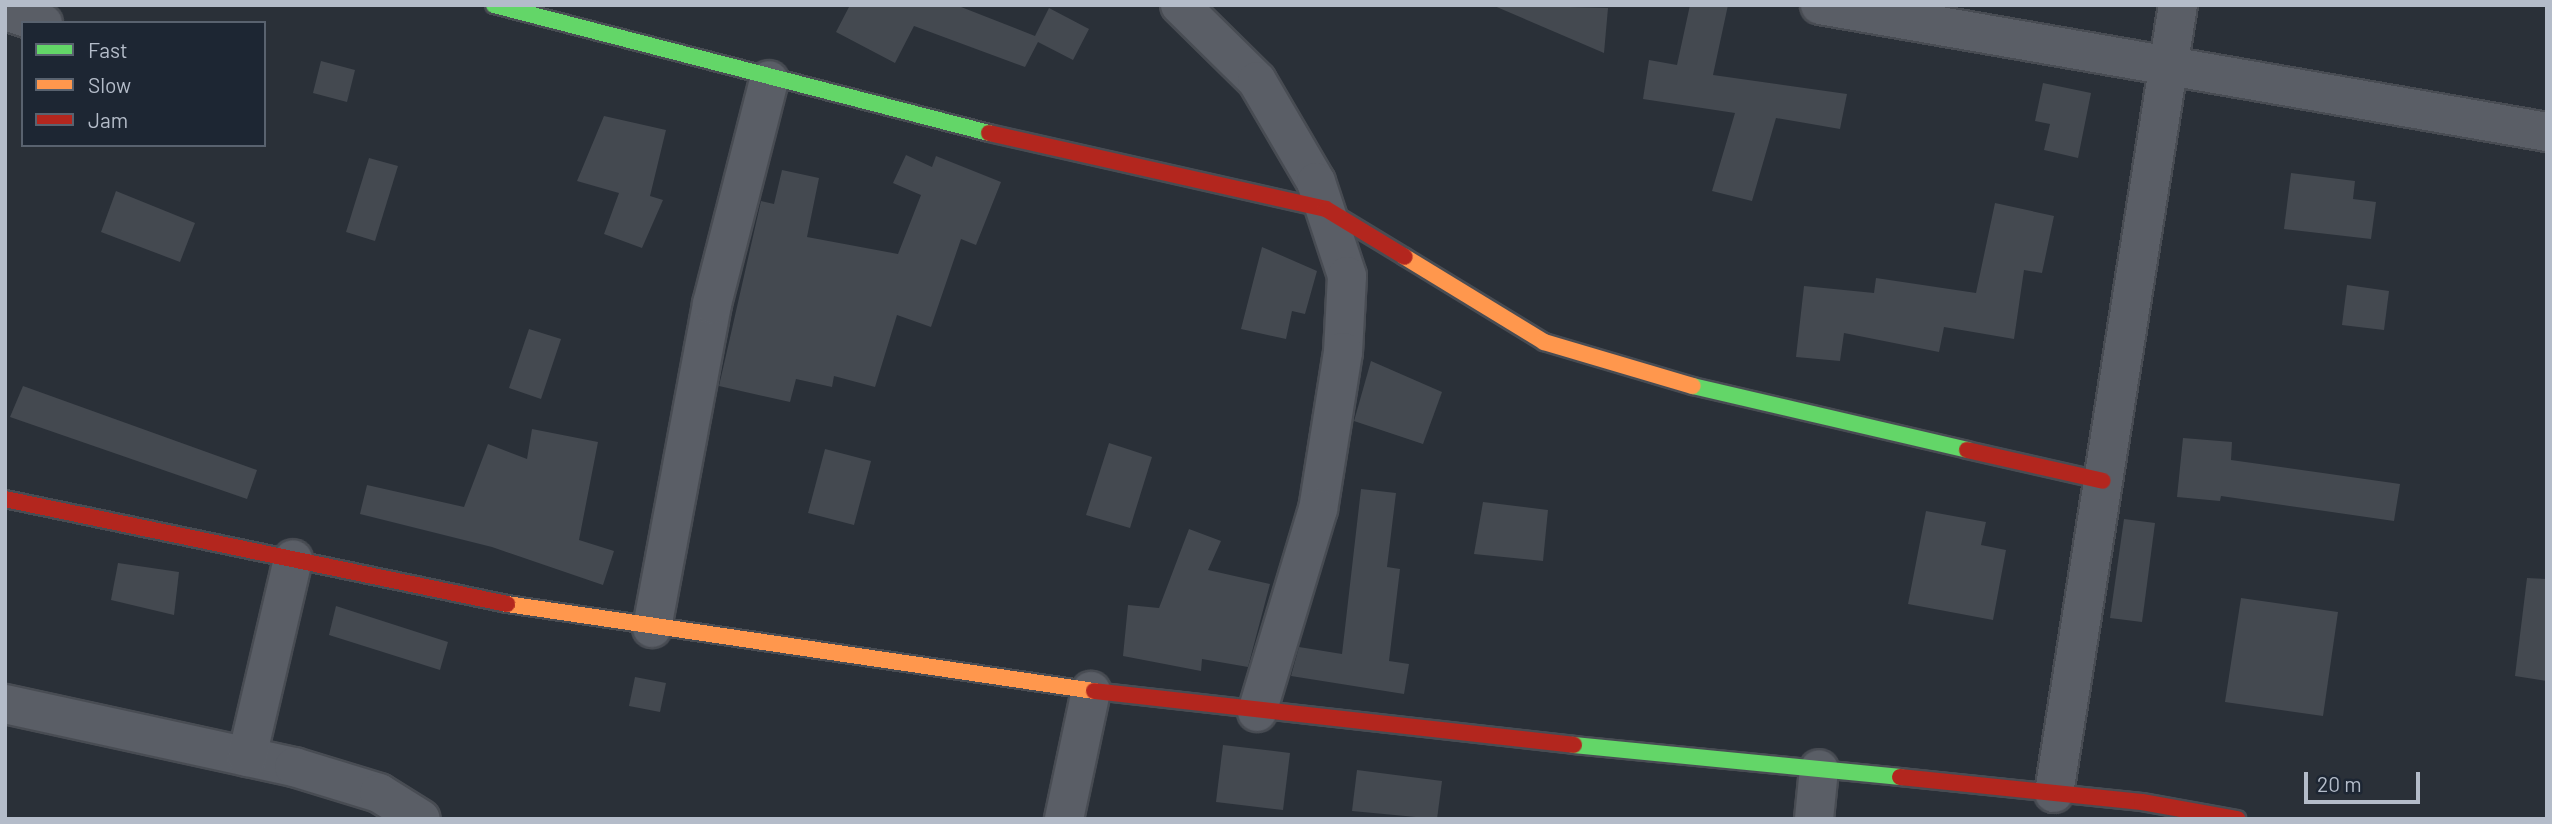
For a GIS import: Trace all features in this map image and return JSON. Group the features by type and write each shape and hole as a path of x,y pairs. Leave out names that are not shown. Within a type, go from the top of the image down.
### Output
{"main road":[{"path":"494,5 769,80 1279,203 1326,209 1544,342 1623,370 2103,481"},
{"path":"5,499 446,594 652,628 1091,691 1257,712 2054,793 2237,819"}],"street":[{"path":"1180,5 1257,81 1326,209 1347,276 1343,352 1318,509 1257,712"},
{"path":"1821,5 2547,132"},
{"path":"2054,793 2178,5"},
{"path":"5,11 37,21"},
{"path":"652,628 712,304 769,80"},
{"path":"247,757 293,559"},
{"path":"1064,819 1091,691"},
{"path":"5,704 247,757 379,793 421,819"},
{"path":"1814,819 1819,769"}],"building":[{"path":"850,5 956,5 1035,36 1049,8 1089,29 1073,60 1038,42 1025,67 914,26 895,63 836,32"},
{"path":"1492,5 1608,8 1604,53"},
{"path":"1690,5 1728,5 1713,75 1847,94 1840,129 1776,118 1752,201 1712,191 1735,113 1643,99 1649,60 1677,65"},
{"path":"321,61 355,70 347,102 313,93"},
{"path":"2043,83 2091,93 2078,158 2044,150 2050,124 2035,121"},
{"path":"604,116 666,130 650,196 663,200 642,248 604,234 619,193 577,181"},
{"path":"906,155 932,167 936,156 1001,182 976,245 961,239 931,327 897,315 875,387 834,376 832,387 796,379 790,402 719,386 761,201 774,204 782,170 819,178 807,237 898,254 921,195 893,183"},
{"path":"369,158 398,166 375,241 346,232"},
{"path":"2291,173 2355,181 2353,199 2376,202 2371,239 2284,229"},
{"path":"116,191 195,223 180,262 101,232"},
{"path":"1995,203 2054,216 2042,273 2024,270 2014,339 1944,327 1939,352 1844,333 1840,361 1796,357 1804,286 1874,293 1876,278 1976,293"},
{"path":"1262,247 1317,271 1305,314 1292,311 1286,339 1241,329"},
{"path":"2347,285 2389,291 2384,330 2342,325"},
{"path":"529,329 561,339 541,399 509,388"},
{"path":"1371,361 1442,392 1423,444 1354,421"},
{"path":"23,386 257,470 247,499 10,417"},
{"path":"532,429 598,442 579,540 614,551 603,585 492,547 360,514 367,485 464,507 488,444 527,459"},
{"path":"2183,438 2232,442 2231,460 2400,484 2394,521 2221,496 2220,501 2177,497"},
{"path":"1109,443 1152,457 1130,528 1086,515"},
{"path":"825,449 871,461 854,525 808,513"},
{"path":"1361,489 1396,493 1387,567 1400,569 1389,661 1409,664 1404,694 1291,676 1299,647 1342,654"},
{"path":"1483,502 1548,510 1543,561 1474,554"},
{"path":"1926,511 1986,522 1981,545 2006,550 1993,620 1908,604"},
{"path":"2124,519 2155,523 2142,622 2110,618"},
{"path":"1189,529 1221,541 1208,570 1270,584 1248,667 1202,659 1201,671 1123,656 1128,605 1159,608"},
{"path":"118,563 179,572 174,615 111,600"},
{"path":"2527,578 2547,579 2547,681 2515,676"},
{"path":"2241,598 2338,612 2323,716 2225,702"},
{"path":"336,606 448,642 440,670 329,635"},
{"path":"635,677 666,683 660,712 629,706"},
{"path":"1223,745 1290,753 1283,810 1216,802"},
{"path":"1357,770 1442,781 1437,819 1352,811"}],"traffic: fast":[{"path":"494,5 989,133"},
{"path":"1693,386 1967,450"},
{"path":"1574,745 1900,777"}],"traffic: slow":[{"path":"1405,257 1544,342 1693,386"},
{"path":"507,604 1094,691"}],"traffic: jam":[{"path":"989,133 1326,209 1405,257"},
{"path":"1967,450 2103,481"},
{"path":"5,499 507,604"},
{"path":"1094,691 1574,745"},
{"path":"1900,777 2142,802 2237,819"}]}
